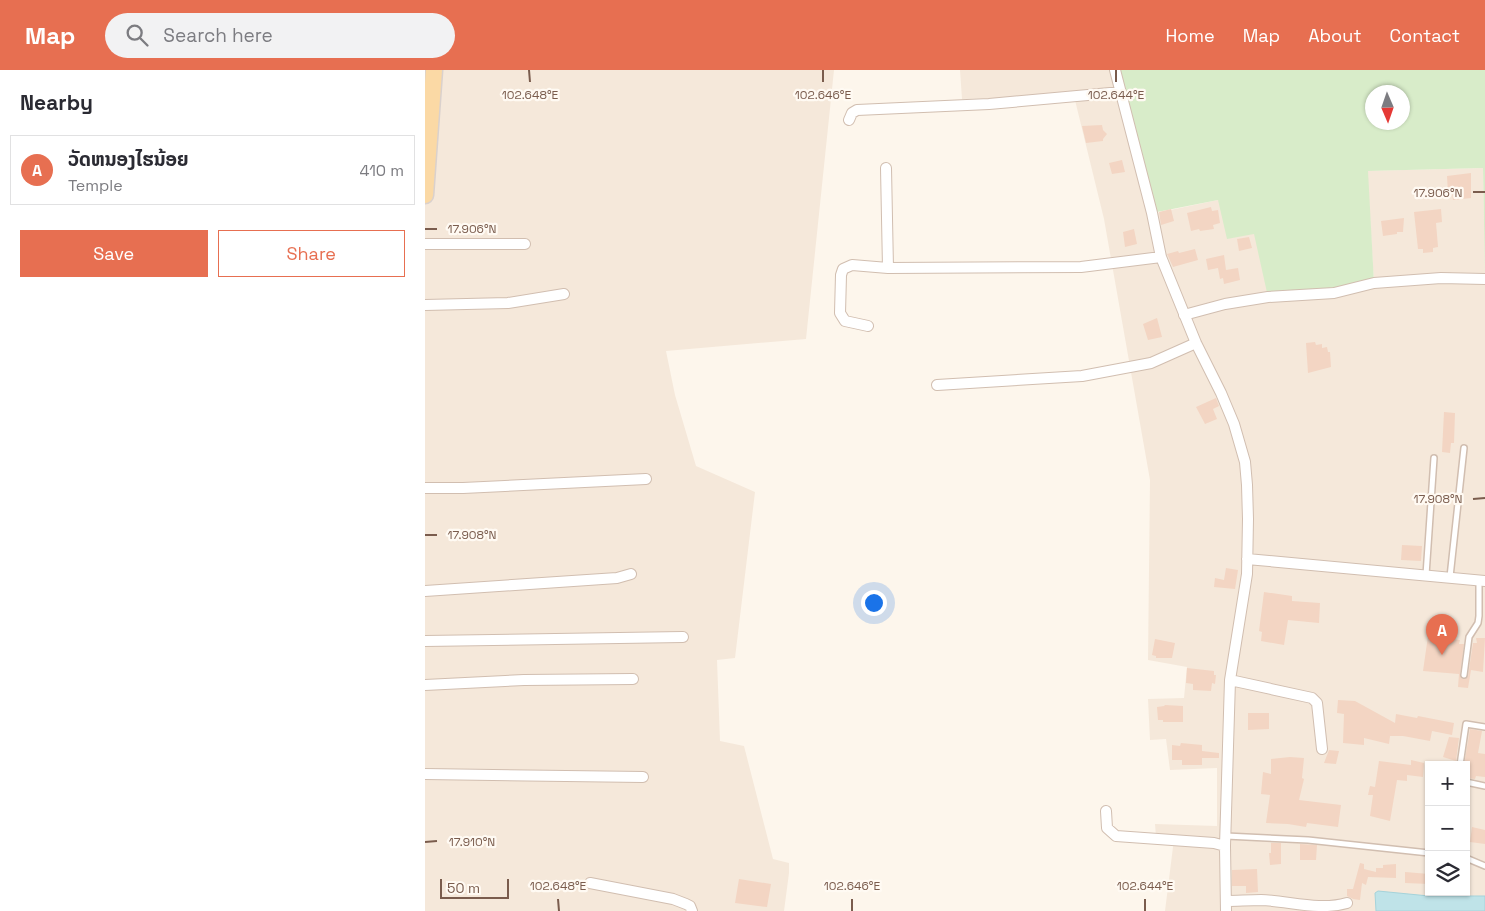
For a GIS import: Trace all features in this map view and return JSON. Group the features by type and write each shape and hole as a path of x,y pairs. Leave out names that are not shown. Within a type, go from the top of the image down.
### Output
{"main road":[{"path":"425,196 434,70"}],"street":[{"path":"1115,70 1152,213 1161,257 1196,343 1234,424 1245,462 1247,485 1247,574 1230,680 1225,841 1226,906 1261,900 1303,905 1338,906 1347,903"},
{"path":"849,120 852,113 857,110 989,104 1121,92"},
{"path":"886,168 888,268"},
{"path":"425,244 525,244"},
{"path":"868,326 845,320 840,313 841,275 843,269 853,265 888,268 1081,267 1161,257"},
{"path":"1184,315 1268,297 1334,292 1374,283 1441,278 1485,278"},
{"path":"425,305 508,303 564,294"},
{"path":"937,385 1082,376 1151,363 1196,343"},
{"path":"425,488 463,488 646,479"},
{"path":"1247,559 1482,581"},
{"path":"425,591 617,578 631,574"},
{"path":"425,642 683,637"},
{"path":"425,685 523,680 633,679"},
{"path":"1230,680 1312,698 1317,703 1322,749"},
{"path":"425,774 643,777"},
{"path":"1106,811 1107,828 1116,836 1214,843 1225,841"},
{"path":"590,883 673,899 690,906 692,911"}],"lane":[{"path":"1450,578 1464,448"},
{"path":"1426,576 1434,458"},
{"path":"1464,675 1469,636 1478,623 1482,581"},
{"path":"1461,761 1466,724 1485,727"},
{"path":"1470,783 1485,786"},
{"path":"1225,841 1308,840 1425,853"},
{"path":"1470,860 1485,866"}],"shaded area":[{"path":"425,70 834,70 806,339 666,351 675,395 696,466 755,492 735,658 717,660 720,741 744,746 773,859 789,863 784,911 425,911"},
{"path":"960,70 1118,70 1156,213 1218,200 1254,234 1374,283 1367,171 1483,168 1485,279 1485,911 1165,911 1174,839 1156,837 1155,824 1217,826 1217,768 1170,770 1166,739 1150,740 1148,699 1184,698 1187,667 1148,660 1150,480 1104,219 1074,96 962,99"}],"green space":[{"path":"1118,70 1485,70 1485,279 1483,168 1368,171 1374,283 1268,297 1254,234 1227,239 1218,200 1152,213"}],"water":[{"path":"1378,891 1425,896 1485,896 1485,911 1376,911 1375,893"}],"building":[{"path":"1102,125 1103,130 1107,134 1103,141 1086,143 1082,126"},
{"path":"1122,160 1125,172 1112,174 1109,163"},
{"path":"1471,173 1471,198 1453,200 1452,193 1448,193 1447,176"},
{"path":"1211,207 1212,211 1218,210 1220,223 1213,225 1214,229 1191,231 1187,213"},
{"path":"1171,209 1174,221 1161,225 1159,212"},
{"path":"1441,209 1442,222 1436,223 1438,247 1433,248 1433,252 1423,253 1423,249 1418,249 1414,212"},
{"path":"1404,218 1403,232 1383,236 1381,221"},
{"path":"1134,229 1137,244 1125,247 1123,232"},
{"path":"1249,237 1252,248 1239,251 1237,239"},
{"path":"1195,249 1198,260 1173,267 1167,254 1178,251 1179,253"},
{"path":"1224,255 1226,270 1238,268 1240,280 1224,284 1223,278 1220,279 1218,268 1208,270 1206,259"},
{"path":"1157,318 1162,337 1148,340 1143,324"},
{"path":"1315,342 1316,345 1322,344 1322,348 1327,347 1328,352 1330,352 1331,367 1308,373 1306,343"},
{"path":"1216,398 1219,406 1213,409 1217,419 1205,424 1196,407"},
{"path":"1444,412 1455,413 1454,443 1451,443 1450,453 1442,452"},
{"path":"1402,545 1422,546 1421,561 1401,560"},
{"path":"1226,568 1238,570 1235,589 1214,587 1215,578 1224,580"},
{"path":"1264,592 1292,596 1292,601 1320,603 1319,623 1288,620 1284,645 1261,641 1262,632 1259,631"},
{"path":"1444,635 1451,635 1452,639 1460,640 1459,644 1464,644 1460,675 1464,679 1468,676 1473,643 1477,643 1476,638 1485,638 1483,672 1471,670 1468,688 1458,687 1459,674 1423,671 1428,636 1444,639"},
{"path":"1155,639 1175,643 1172,658 1156,658 1156,656 1152,655"},
{"path":"1187,668 1214,671 1214,675 1216,675 1215,684 1212,683 1211,691 1193,690 1193,684 1186,683"},
{"path":"1338,700 1355,701 1395,723 1396,714 1454,723 1452,735 1432,731 1430,741 1403,736 1390,736 1389,744 1364,738 1364,745 1343,743 1344,714 1337,713"},
{"path":"1165,705 1183,706 1183,722 1163,722 1163,720 1158,720 1157,707"},
{"path":"1248,713 1269,713 1269,729 1248,730"},
{"path":"1470,729 1482,731 1478,753 1485,754 1485,777 1476,776 1475,779 1470,778 1470,761 1465,761"},
{"path":"1449,737 1459,738 1456,761 1443,757"},
{"path":"1181,743 1202,745 1202,751 1219,753 1219,758 1202,758 1202,765 1182,765 1182,760 1172,760 1172,745 1180,746"},
{"path":"1329,750 1339,751 1336,764 1324,763"},
{"path":"1304,758 1302,778 1304,779 1299,800 1341,805 1338,827 1307,823 1306,827 1266,823 1270,795 1261,794 1263,772 1271,774 1271,759"},
{"path":"1411,760 1424,763 1423,777 1407,775 1407,781 1397,780 1390,821 1370,816 1373,795 1368,795 1370,786 1375,787 1379,761 1411,765"},
{"path":"1472,827 1485,830 1485,844 1470,842"},
{"path":"1271,843 1281,843 1281,864 1270,865 1269,853 1271,853"},
{"path":"1300,844 1317,845 1316,860 1300,860"},
{"path":"1360,863 1364,864 1364,869 1376,872 1376,868 1383,868 1383,865 1396,864 1396,878 1368,877 1366,885 1362,883 1360,900 1353,899 1347,896 1347,889 1353,889"},
{"path":"1257,869 1258,892 1246,893 1246,886 1232,886 1232,870"},
{"path":"1405,872 1425,874 1425,884 1405,883"},
{"path":"739,879 771,884 767,907 735,903"}],"place":[{"name":"ວັດຫນອງໄຮນ້ອຍ","path":"1442,655"}]}
